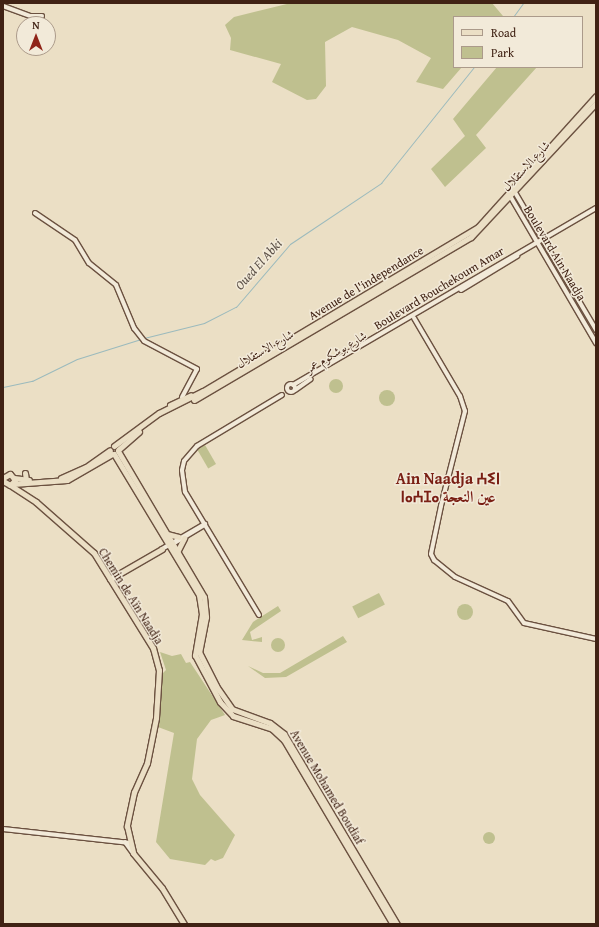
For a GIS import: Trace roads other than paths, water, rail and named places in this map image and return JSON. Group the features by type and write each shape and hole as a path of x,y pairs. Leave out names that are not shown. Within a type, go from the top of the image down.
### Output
{"main road":[{"path":"514,191 596,96"},
{"name":"شارع الاستقلال","path":"114,451 152,421 183,401 275,355 471,237 596,103"},
{"name":"Avenue de l'independance","path":"114,451 153,417 214,384 454,243 478,227 509,196"},
{"path":"4,478 12,482 66,477 114,451"},
{"path":"4,478 12,482 67,480 114,451"},
{"name":"Avenue Mohamed Boudiaf","path":"114,451 167,534 170,544 177,552 206,603 199,652 216,686 232,708 270,724 284,734 397,924"},
{"name":"Avenue Mohamed Boudiaf","path":"114,451 170,544 201,602 195,656 220,702 233,716 271,728 284,740 393,924"},
{"path":"25,473 26,480"},
{"name":"Chemin de Aïn Naadja","path":"12,482 88,547 153,648 158,666 156,718 147,762 130,806 127,826 127,843 133,853 162,888 184,924"},
{"path":"167,534 182,538 177,552"},
{"path":"110,579 162,549"}],"street":[{"path":"3,6 31,16"},
{"name":"Boulevard Ain Naadja","path":"514,191 596,330"},
{"name":"Boulevard Ain Naadja","path":"509,196 596,343"},
{"path":"542,240 596,208"},
{"name":"شارع بوشكوم عمر","path":"288,390 294,390 542,240 596,211"},
{"path":"35,214 75,240 89,263 116,285 138,334 147,344 197,369 183,401"},
{"name":"Boulevard Bouchekoum Amar","path":"288,390 293,385 537,243"},
{"path":"414,318 464,407 448,487 431,554 440,567 508,601 524,623 596,639"},
{"path":"293,385 294,390"},
{"path":"259,615 183,488 184,461 197,446 288,390"},
{"path":"162,549 198,530 205,524"},
{"path":"182,538 205,524"},
{"path":"198,530 209,531"},
{"path":"3,829 127,843"}],"waterway":[{"name":"Oued El Abki","path":"514,16 523,3"},
{"name":"Oued El Abki","path":"144,338 204,323 236,307 290,244 381,183 473,68"},
{"name":"Oued El Abki","path":"3,387 32,381 77,359 141,339"}],"district":[{"name":"Ain Naadja ⵄⵉⵏ ⵏⴰⵄⵊⴰ عين النعجة","path":"448,487"}]}
